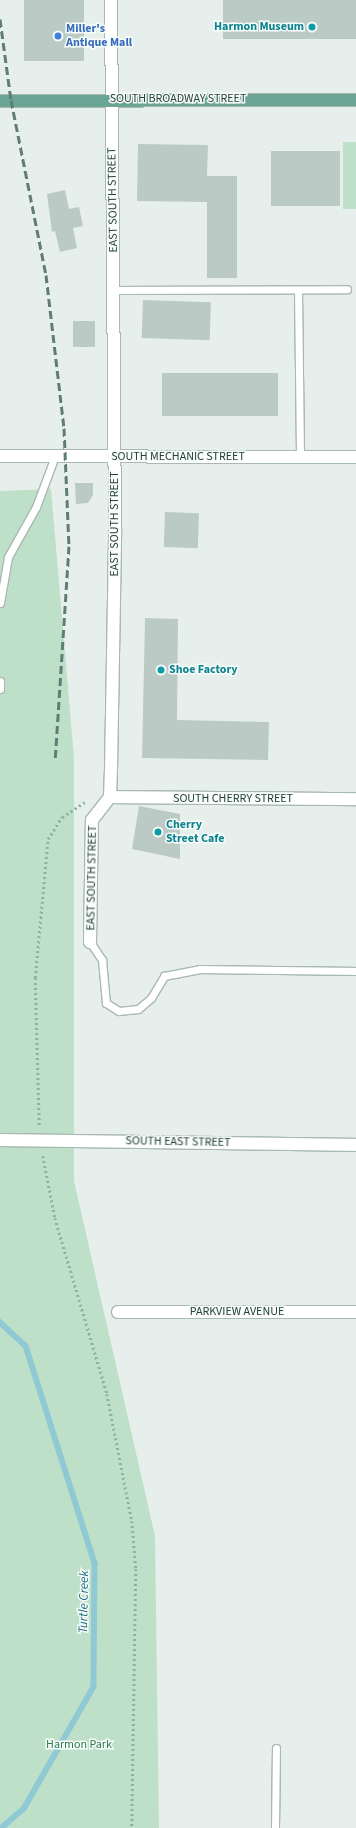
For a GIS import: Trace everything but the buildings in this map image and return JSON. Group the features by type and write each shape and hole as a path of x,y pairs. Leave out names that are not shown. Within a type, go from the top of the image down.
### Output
{"main road":[{"name":"SOUTH BROADWAY STREET","path":"0,101 112,99 356,100"}],"street":[{"name":"EAST SOUTH STREET","path":"90,942 92,820 110,797 115,457 111,0"},
{"name":"SOUTH MECHANIC STREET","path":"0,456 356,457"},
{"name":"SOUTH CHERRY STREET","path":"110,797 356,799"},
{"name":"SOUTH EAST STREET","path":"0,1140 356,1145"},
{"name":"PARKVIEW AVENUE","path":"118,1312 356,1312"}],"lane":[{"path":"114,290 346,289"},
{"path":"298,290 300,456"},
{"path":"0,603 8,557 36,507 55,456"},
{"path":"0,681 0,689"},
{"path":"90,942 102,960 106,1003 119,1011 138,1009 151,998 164,976 200,970 356,971"},
{"path":"275,1828 276,1748"}],"path":[{"path":"110,797 80,804 62,817 48,839 35,978 34,1047 41,1140 55,1218 107,1394 132,1521 136,1569 132,1828"}],"green space":[{"path":"343,142 356,142 356,209 343,209"},
{"name":"Harmon Park","path":"51,489 74,758 74,1181 155,1536 159,1828 0,1828 0,491"}],"waterway":[{"name":"Turtle Creek","path":"0,1322 26,1346 95,1563 94,1687 24,1809 2,1828"}],"railway":[{"path":"0,19 11,100 46,275 64,428 69,546 55,761"}],"place":[{"name":"Harmon Museum","path":"312,27"},
{"name":"Miller's Antique Mall","path":"58,36"},
{"name":"Shoe Factory","path":"161,670"},
{"name":"Cherry Street Cafe","path":"158,832"}]}
